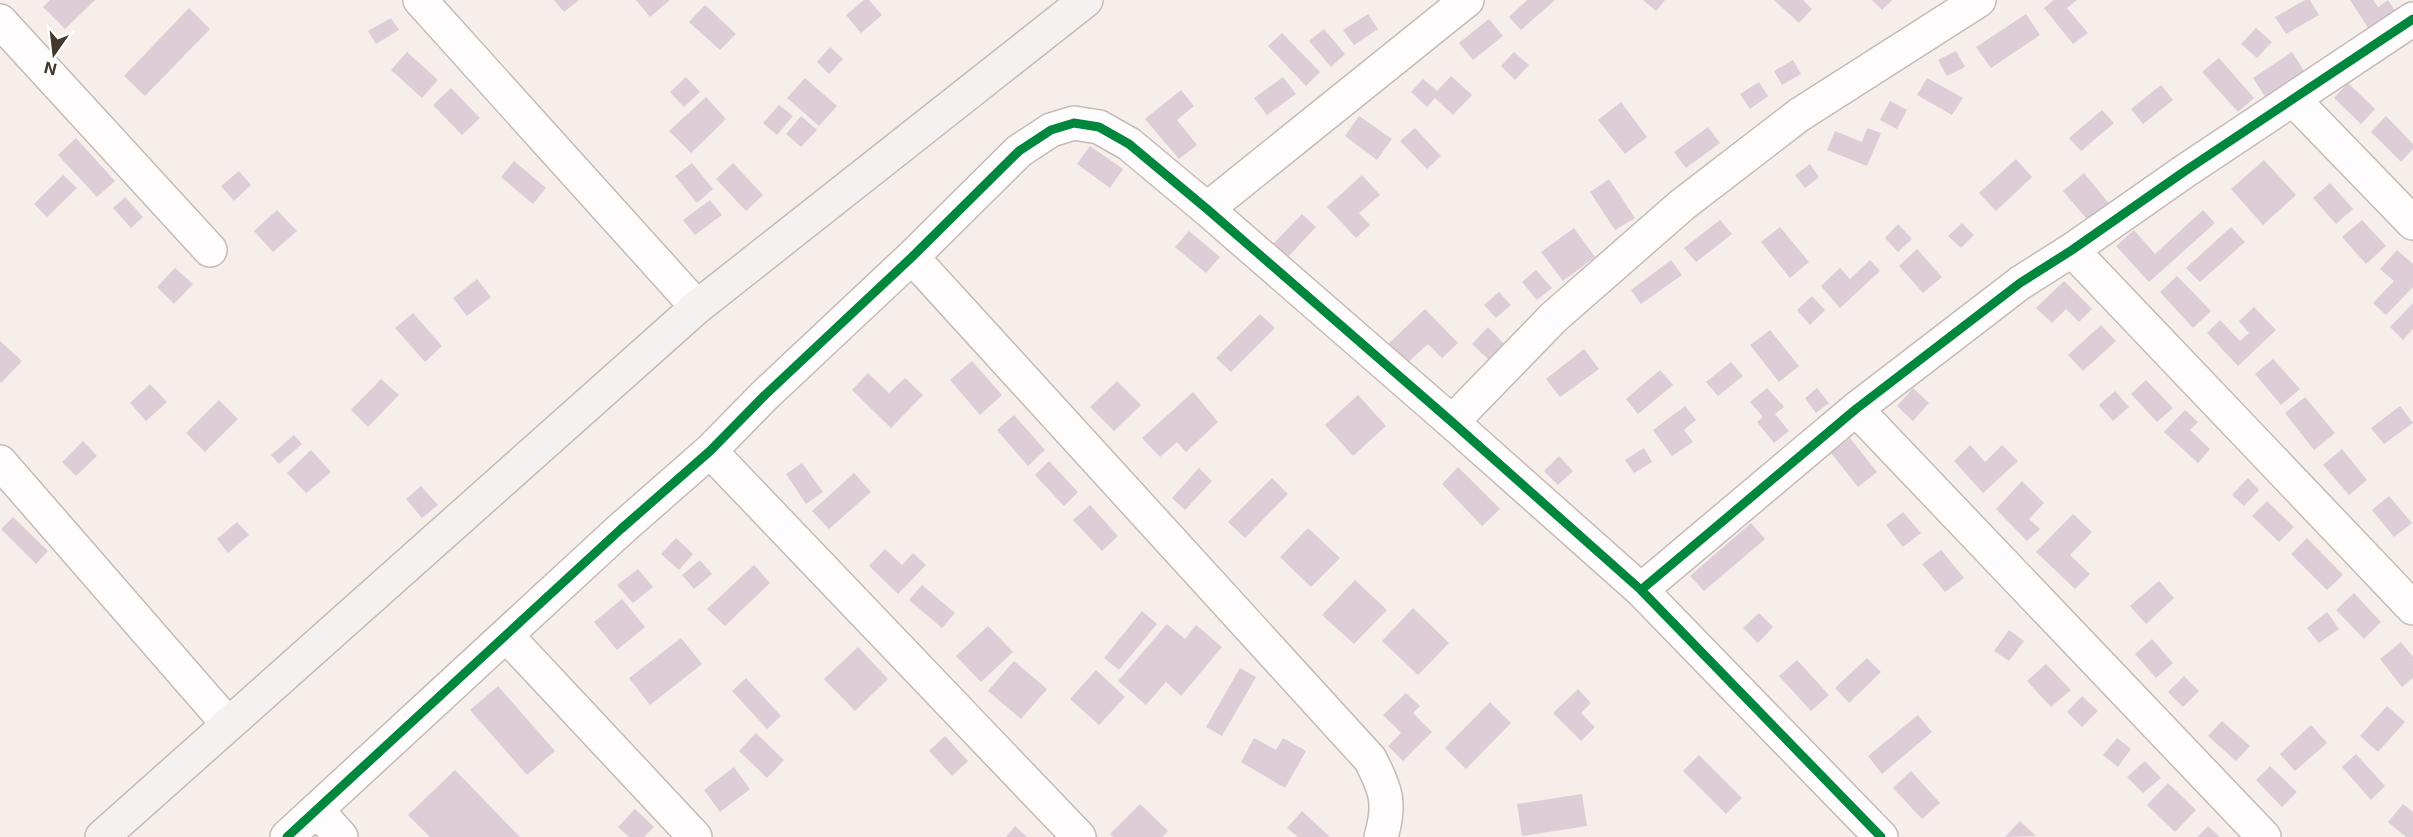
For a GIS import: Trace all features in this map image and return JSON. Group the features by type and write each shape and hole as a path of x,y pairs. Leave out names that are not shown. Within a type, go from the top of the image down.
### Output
{"main road":[{"path":"102,837 697,307 1086,0"}],"street":[{"path":"420,0 697,307"},
{"path":"1207,208 1467,0"},
{"path":"1452,422 1554,317 1682,205 1799,115 1979,0"},
{"path":"1641,590 1856,409 2020,282 2072,250 2413,19"},
{"path":"0,21 210,250"},
{"path":"2293,99 2413,223"},
{"path":"287,837 621,529 710,452 780,380 912,257 1019,151 1051,130 1074,123 1099,127 1129,144 1207,208 1452,422 1641,590 1881,837"},
{"path":"2072,250 2413,608"},
{"path":"912,257 1370,759 1384,786 1387,815 1380,837"},
{"path":"1856,409 2264,837"},
{"path":"710,452 1079,837"},
{"path":"0,462 228,724"},
{"path":"506,635 695,837"},
{"path":"317,810 341,837"}],"building":[{"path":"50,0 95,0 65,29 43,7"},
{"path":"554,0 579,0 564,12"},
{"path":"636,0 670,0 650,17"},
{"path":"864,0 869,0 882,15 861,33 846,15"},
{"path":"1527,0 1555,0 1521,30 1509,17"},
{"path":"1643,0 1665,0 1656,11"},
{"path":"1774,0 1803,0 1812,9 1799,23"},
{"path":"1872,0 1892,0 1882,10"},
{"path":"2054,0 2077,0 2067,8 2088,33 2073,44 2044,8"},
{"path":"2305,0 2310,0 2319,15 2286,34 2275,17"},
{"path":"2350,0 2373,0 2378,7 2388,0 2399,17 2372,34"},
{"path":"705,5 736,34 720,50 689,22"},
{"path":"189,8 210,29 145,96 124,76"},
{"path":"1368,14 1378,29 1354,45 1343,30"},
{"path":"2026,14 2040,35 1991,68 1976,47"},
{"path":"391,18 399,30 376,44 368,31"},
{"path":"1489,19 1503,36 1473,60 1459,43"},
{"path":"2256,28 2272,42 2257,58 2241,44"},
{"path":"1324,29 1345,54 1331,67 1309,41"},
{"path":"1282,33 1320,72 1306,86 1268,46"},
{"path":"830,47 843,59 829,74 817,62"},
{"path":"1956,51 1965,67 1947,76 1938,60"},
{"path":"407,52 438,80 422,98 391,70"},
{"path":"1514,52 1529,65 1515,80 1501,66"},
{"path":"2292,52 2309,79 2269,103 2253,78"},
{"path":"2219,58 2254,98 2238,112 2202,72"},
{"path":"1793,60 1801,74 1782,85 1774,71"},
{"path":"1451,76 1472,95 1453,115 1435,98 1427,107 1411,92 1423,79 1437,91"},
{"path":"686,77 700,92 684,107 670,92"},
{"path":"1283,77 1296,94 1267,115 1254,98"},
{"path":"805,78 837,106 819,126 787,98"},
{"path":"1927,78 1963,98 1952,115 1917,95"},
{"path":"1759,82 1768,96 1750,109 1740,94"},
{"path":"2348,83 2375,109 2361,124 2334,98"},
{"path":"2161,85 2173,100 2143,124 2131,109"},
{"path":"451,88 480,118 462,135 433,105"},
{"path":"1181,90 1194,106 1177,120 1197,145 1179,159 1145,119"},
{"path":"706,97 726,119 691,153 669,131"},
{"path":"1890,101 1907,110 1897,129 1880,120"},
{"path":"1621,102 1647,137 1625,154 1598,120"},
{"path":"779,105 793,116 777,135 763,123"},
{"path":"2102,110 2114,123 2081,151 2069,138"},
{"path":"801,116 817,130 801,147 786,134"},
{"path":"1359,116 1392,139 1377,160 1345,136"},
{"path":"2386,116 2413,144 2413,149 2401,162 2371,132"},
{"path":"1708,127 1720,143 1686,168 1674,152"},
{"path":"1415,128 1441,156 1427,169 1400,141"},
{"path":"1867,128 1881,133 1867,166 1827,150 1835,131 1862,142"},
{"path":"76,138 115,181 97,197 58,155"},
{"path":"1090,146 1123,169 1110,188 1077,164"},
{"path":"2016,159 2032,177 1996,211 1979,193"},
{"path":"2264,160 2296,195 2263,225 2231,189"},
{"path":"514,161 546,188 533,204 501,177"},
{"path":"692,163 713,189 697,203 675,176"},
{"path":"733,163 763,195 746,211 716,179"},
{"path":"1810,164 1819,177 1805,188 1795,175"},
{"path":"239,171 251,185 234,201 221,186"},
{"path":"2084,173 2111,206 2091,224 2063,191"},
{"path":"63,175 77,188 47,217 34,204"},
{"path":"1362,175 1380,195 1359,213 1370,225 1356,238 1327,207"},
{"path":"1609,179 1635,218 1615,230 1590,192"},
{"path":"2330,183 2353,209 2336,224 2313,198"},
{"path":"125,197 143,217 131,228 113,208"},
{"path":"710,200 722,215 695,235 683,220"},
{"path":"277,210 297,231 273,252 254,231"},
{"path":"2203,210 2215,223 2149,282 2116,246 2134,230 2155,254"},
{"path":"1302,214 1316,227 1287,258 1273,244"},
{"path":"1720,220 1732,234 1696,262 1684,248"},
{"path":"2362,220 2386,246 2366,264 2342,237"},
{"path":"1962,223 1974,235 1961,248 1948,236"},
{"path":"1898,224 1912,239 1898,252 1885,238"},
{"path":"1780,227 1809,262 1790,278 1761,242"},
{"path":"2231,227 2245,242 2200,282 2186,268"},
{"path":"1574,228 1595,257 1563,281 1541,252"},
{"path":"1189,231 1220,257 1206,273 1175,247"},
{"path":"1917,249 1942,277 1923,293 1899,266"},
{"path":"2397,250 2413,264 2413,287 2386,315 2373,303 2394,281 2380,269"},
{"path":"1671,260 1682,275 1641,304 1631,290"},
{"path":"1870,260 1880,271 1840,308 1821,286 1840,268 1850,279"},
{"path":"175,268 193,284 174,304 157,287"},
{"path":"1536,270 1552,288 1537,300 1522,282"},
{"path":"2177,276 2211,311 2193,328 2160,292"},
{"path":"477,279 491,297 467,316 453,298"},
{"path":"2064,281 2092,309 2079,322 2066,309 2052,323 2036,308"},
{"path":"1499,292 1511,305 1496,318 1484,305"},
{"path":"1812,296 1825,310 1810,325 1797,310"},
{"path":"2413,303 2413,329 2403,340 2390,327"},
{"path":"2254,307 2276,330 2238,366 2207,333 2220,320 2240,341 2249,333 2239,321"},
{"path":"1425,309 1458,343 1442,358 1428,344 1405,365 1387,345"},
{"path":"413,313 442,346 425,362 395,328"},
{"path":"1260,314 1275,328 1231,372 1216,358"},
{"path":"2101,325 2116,341 2083,371 2068,355"},
{"path":"1488,327 1505,345 1489,360 1472,344"},
{"path":"1770,330 1799,366 1779,382 1750,345"},
{"path":"0,341 22,361 1,383 0,382"},
{"path":"1584,349 1599,369 1560,397 1546,379"},
{"path":"2273,359 2300,389 2281,405 2255,374"},
{"path":"972,361 1002,395 980,415 950,380"},
{"path":"1731,362 1743,376 1718,396 1706,382"},
{"path":"1660,370 1673,385 1638,414 1626,399"},
{"path":"868,373 889,393 905,378 923,395 891,428 852,390"},
{"path":"381,379 399,395 368,427 351,410"},
{"path":"2146,380 2173,408 2157,422 2131,394"},
{"path":"1117,381 1141,405 1114,431 1090,407"},
{"path":"150,384 167,402 146,421 130,403"},
{"path":"1767,388 1784,407 1775,414 1789,431 1774,443 1757,422 1763,417 1750,402"},
{"path":"1817,388 1829,403 1816,413 1805,398"},
{"path":"1913,388 1929,403 1913,421 1897,406"},
{"path":"2115,391 2129,407 2113,421 2099,405"},
{"path":"1193,392 1218,422 1186,452 1177,442 1160,457 1142,438"},
{"path":"1358,395 1386,426 1353,456 1325,425"},
{"path":"2305,397 2335,433 2314,450 2285,413"},
{"path":"219,400 238,419 205,452 186,433"},
{"path":"1685,406 1696,420 1684,430 1693,442 1672,456 1653,430"},
{"path":"2400,406 2413,423 2384,444 2371,428"},
{"path":"2185,410 2198,422 2190,430 2210,449 2198,463 2164,432"},
{"path":"1014,415 1045,450 1028,466 997,430"},
{"path":"294,435 302,444 279,464 271,455"},
{"path":"1850,438 1877,472 1858,487 1831,453"},
{"path":"83,441 97,456 76,476 62,462"},
{"path":"1970,445 1985,462 2002,445 2018,461 1983,493 1954,461"},
{"path":"1644,448 1652,462 1634,473 1625,460"},
{"path":"2342,449 2367,480 2349,495 2323,465"},
{"path":"311,450 331,472 306,493 287,473"},
{"path":"1559,456 1573,471 1558,485 1544,471"},
{"path":"1049,461 1078,492 1064,506 1035,475"},
{"path":"802,463 823,492 806,504 786,474"},
{"path":"1458,467 1500,509 1482,526 1442,484"},
{"path":"1199,468 1212,481 1185,510 1172,498"},
{"path":"854,473 871,492 829,529 812,511"},
{"path":"1272,478 1288,494 1245,538 1228,522"},
{"path":"2248,478 2259,490 2244,506 2232,495"},
{"path":"2022,481 2044,503 2029,519 2040,529 2027,541 1996,509"},
{"path":"421,486 438,505 422,518 406,499"},
{"path":"2389,496 2412,523 2394,537 2372,510"},
{"path":"2267,501 2294,527 2279,542 2252,516"},
{"path":"1090,505 1118,536 1102,551 1073,520"},
{"path":"1903,512 1921,533 1903,547 1886,525"},
{"path":"2073,514 2092,532 2070,555 2090,574 2075,589 2036,552"},
{"path":"13,517 48,551 36,564 1,529"},
{"path":"237,522 249,535 228,553 217,539"},
{"path":"1751,523 1765,539 1704,591 1690,576"},
{"path":"1308,528 1340,558 1311,587 1280,557"},
{"path":"676,538 693,554 679,570 661,554"},
{"path":"2307,538 2343,575 2327,590 2291,554"},
{"path":"885,549 902,565 913,553 926,565 898,594 869,566"},
{"path":"1941,550 1964,578 1945,592 1922,564"},
{"path":"700,560 712,574 694,589 682,575"},
{"path":"754,565 770,583 725,626 707,609"},
{"path":"638,569 653,587 633,603 617,585"},
{"path":"1355,580 1387,610 1354,644 1322,615"},
{"path":"2159,581 2174,598 2146,624 2130,606"},
{"path":"922,585 955,613 942,628 909,600"},
{"path":"2354,593 2381,622 2364,639 2336,610"},
{"path":"622,599 645,627 617,650 594,622"},
{"path":"1413,608 1449,643 1418,675 1382,641"},
{"path":"1142,611 1157,624 1119,670 1104,658"},
{"path":"2327,612 2339,629 2319,643 2307,628"},
{"path":"1759,613 1773,627 1758,643 1743,628"},
{"path":"1167,624 1185,639 1196,625 1222,647 1181,696 1166,682 1146,705 1118,681"},
{"path":"988,626 1013,652 981,682 956,656"},
{"path":"2009,630 2024,641 2009,661 1994,651"},
{"path":"681,638 702,664 650,705 629,678"},
{"path":"2152,639 2173,663 2156,678 2135,654"},
{"path":"2401,642 2413,657 2413,678 2402,687 2380,659"},
{"path":"858,647 888,679 855,711 824,679"},
{"path":"1867,658 1881,672 1849,703 1835,688"},
{"path":"1797,660 1829,695 1811,711 1779,676"},
{"path":"1014,661 1047,689 1021,719 988,691"},
{"path":"2046,664 2071,690 2051,707 2027,681"},
{"path":"1240,668 1256,677 1222,736 1206,727"},
{"path":"1096,670 1125,697 1099,725 1070,699"},
{"path":"2184,676 2199,691 2183,707 2168,692"},
{"path":"746,678 781,716 767,729 732,691"},
{"path":"498,686 555,751 527,775 470,710"},
{"path":"1578,689 1591,703 1581,713 1595,727 1581,741 1553,713"},
{"path":"1406,693 1420,706 1413,713 1432,732 1403,761 1388,746 1401,733 1383,715"},
{"path":"2082,696 2098,711 2082,727 2067,712"},
{"path":"1490,702 1511,723 1466,769 1445,748"},
{"path":"2387,706 2405,722 2378,752 2360,736"},
{"path":"1918,715 1932,732 1882,774 1868,756"},
{"path":"2222,721 2250,746 2236,761 2208,736"},
{"path":"2311,725 2327,743 2295,771 2280,754"},
{"path":"756,733 784,760 767,778 739,751"},
{"path":"945,736 968,761 952,776 929,751"},
{"path":"1254,738 1276,750 1283,738 1306,751 1285,788 1241,762"},
{"path":"2117,738 2131,749 2118,767 2103,755"},
{"path":"2356,754 2385,786 2371,800 2342,767"},
{"path":"1699,755 1742,798 1726,814 1683,771"},
{"path":"2145,761 2161,778 2143,793 2127,777"},
{"path":"2270,766 2297,792 2282,807 2256,780"},
{"path":"734,767 750,789 720,812 704,790"},
{"path":"455,770 520,837 430,837 408,815"},
{"path":"1911,771 1940,803 1922,819 1893,788"},
{"path":"2168,783 2196,810 2175,832 2147,805"},
{"path":"1582,794 1587,826 1522,836 1517,804"},
{"path":"1140,804 1168,831 1162,837 1114,837 1110,834"},
{"path":"2403,804 2413,812 2413,837 2406,837 2388,822"},
{"path":"635,809 654,827 644,837 629,837 618,827"},
{"path":"1302,811 1330,837 1298,837 1287,828"},
{"path":"2020,821 2036,836 2005,837"},
{"path":"1015,826 1027,837 1006,837"},
{"path":"2208,826 2220,837 2197,837"}],"cycle path":[{"path":"1641,590 1856,409 2020,283 2413,19"},
{"path":"287,837 621,529 710,451 765,395 912,257 1019,151 1051,130 1074,123 1099,127 1129,144 1452,422 1641,590 1881,837"}]}
